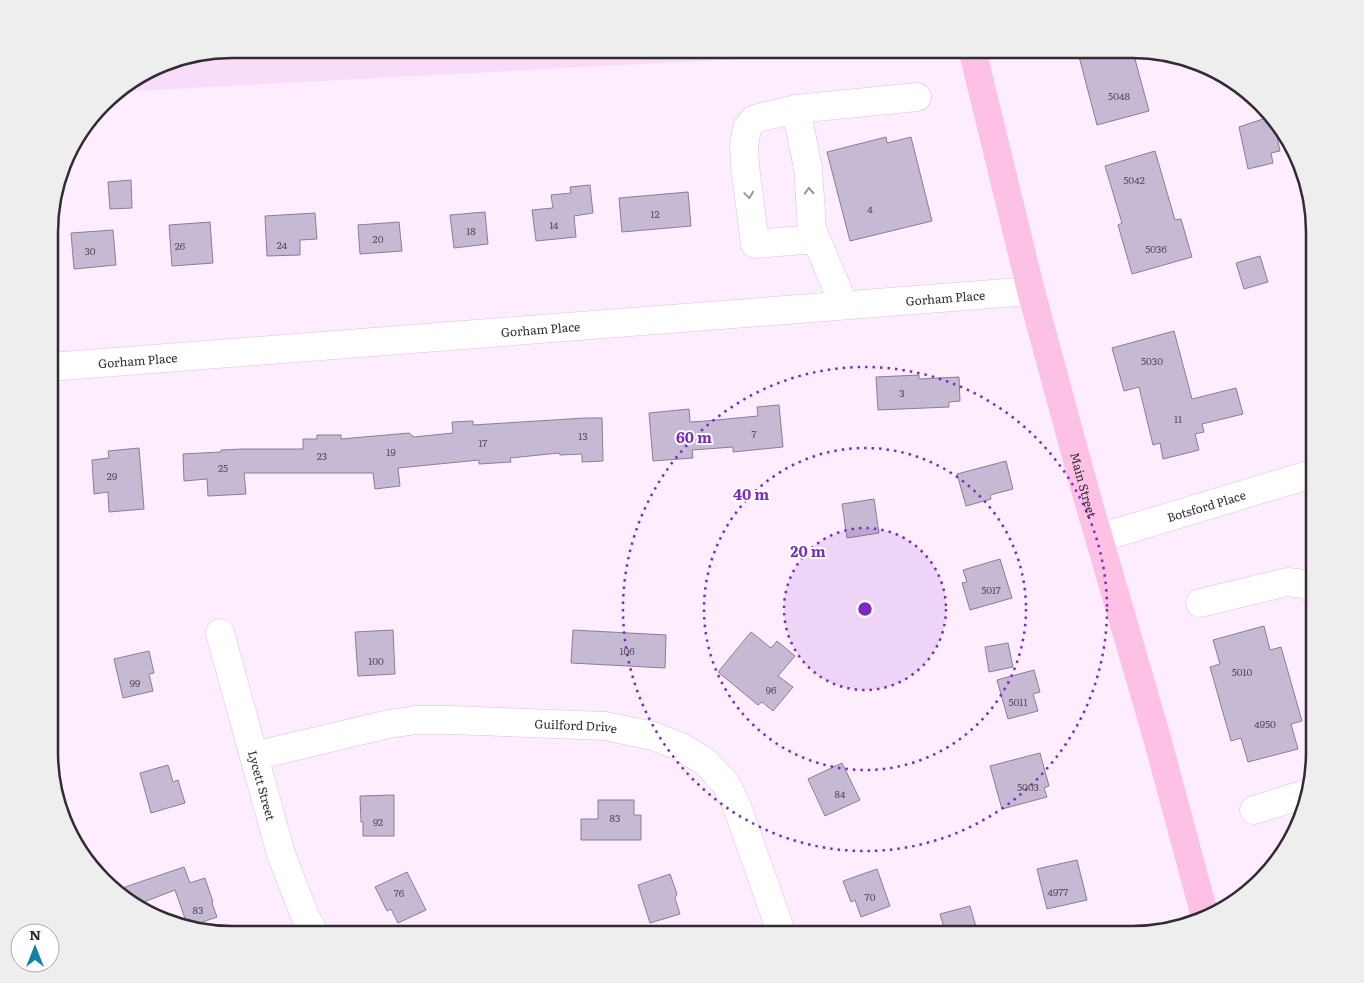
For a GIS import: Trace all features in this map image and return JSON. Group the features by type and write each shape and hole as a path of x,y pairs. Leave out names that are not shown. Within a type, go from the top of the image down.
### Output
{"main road":[{"name":"Main Street","path":"974,58 1031,290 1085,490 1157,738 1203,910"}],"street":[{"path":"815,240 755,244 745,166 744,146 747,128 754,119 796,110 918,97"},
{"path":"796,110 808,168 812,229 815,240 844,305"},
{"name":"Gorham Place","path":"58,366 1031,290"},
{"name":"Botsford Place","path":"1099,538 1306,476"},
{"path":"1200,603 1287,582 1306,584"},
{"name":"Lycett Street","path":"220,633 281,854 310,925"},
{"name":"Guilford Drive","path":"254,756 389,724 416,720 604,726 652,736 681,747 706,762 726,784 736,804 779,926"},
{"path":"1254,810 1301,795"}],"shaded area":[{"path":"753,58 130,91 154,75 186,63 208,59"}],"building":[{"path":"1079,58 1138,58 1135,59 1149,111 1097,125"},
{"path":"1264,119 1276,134 1280,151 1271,153 1273,163 1248,169 1239,127"},
{"path":"886,137 887,143 911,137 932,221 850,241 827,152"},
{"path":"1155,151 1175,220 1181,219 1192,257 1132,274 1118,225 1122,223 1105,166"},
{"path":"131,180 132,208 110,209 108,182"},
{"path":"590,185 593,213 574,216 576,237 536,241 532,210 553,208 551,195 571,193 570,187"},
{"path":"688,192 691,226 622,232 619,198"},
{"path":"485,212 488,244 454,248 450,215"},
{"path":"315,213 317,239 300,240 300,255 267,256 265,216"},
{"path":"210,222 213,263 172,266 169,225"},
{"path":"399,222 402,251 360,254 358,225"},
{"path":"113,230 116,265 74,269 71,233"},
{"path":"1260,256 1268,282 1244,289 1236,263"},
{"path":"1174,331 1192,399 1236,388 1243,414 1202,424 1204,432 1195,434 1199,450 1163,459 1160,443 1153,445 1139,387 1124,391 1112,348"},
{"path":"919,375 919,379 959,377 960,401 949,402 949,407 878,410 876,377"},
{"path":"779,405 783,447 733,452 733,447 692,450 693,458 653,461 649,413 689,409 690,422 758,416 757,407"},
{"path":"602,418 603,461 582,462 582,454 560,455 559,453 510,458 511,462 479,464 479,460 398,468 400,486 375,489 373,473 244,473 246,494 208,496 207,479 184,481 183,454 243,449 303,449 303,439 317,439 317,435 341,435 341,439 409,433 414,437 453,433 452,422 473,421 473,425"},
{"path":"139,448 144,509 109,512 108,492 94,494 92,460 109,458 108,451"},
{"path":"1006,461 1013,489 990,495 991,499 966,506 957,474"},
{"path":"874,499 879,533 847,538 842,504"},
{"path":"1000,559 1012,598 970,610 962,583 967,582 963,570"},
{"path":"1264,626 1270,650 1281,647 1302,721 1291,724 1298,749 1248,762 1241,738 1231,741 1210,667 1220,664 1213,640"},
{"path":"393,630 395,674 358,676 355,632"},
{"path":"573,630 666,635 665,668 571,663"},
{"path":"751,632 771,648 777,641 795,656 778,676 793,687 773,711 762,702 758,705 718,672"},
{"path":"1008,643 1013,667 989,672 985,647"},
{"path":"149,651 154,673 149,674 153,691 123,698 114,659"},
{"path":"1034,670 1040,692 1033,694 1038,711 1008,719 997,680"},
{"path":"1040,753 1049,786 1044,788 1047,797 1002,809 990,766"},
{"path":"842,763 860,800 825,816 808,779"},
{"path":"168,765 173,782 178,780 185,803 151,813 140,773"},
{"path":"394,795 394,836 363,836 360,796"},
{"path":"598,800 634,800 634,815 641,815 641,840 581,840 581,819 598,819"},
{"path":"1077,860 1087,900 1047,909 1037,869"},
{"path":"184,867 190,883 205,878 217,917 201,923 185,919 175,890 144,902 127,891 125,887"},
{"path":"877,869 890,906 861,917 855,900 851,902 843,881"},
{"path":"407,872 426,910 398,923 391,909 387,911 375,887"},
{"path":"670,874 677,894 675,898 680,914 650,923 638,885"},
{"path":"970,906 976,926 944,926 940,914"}]}
